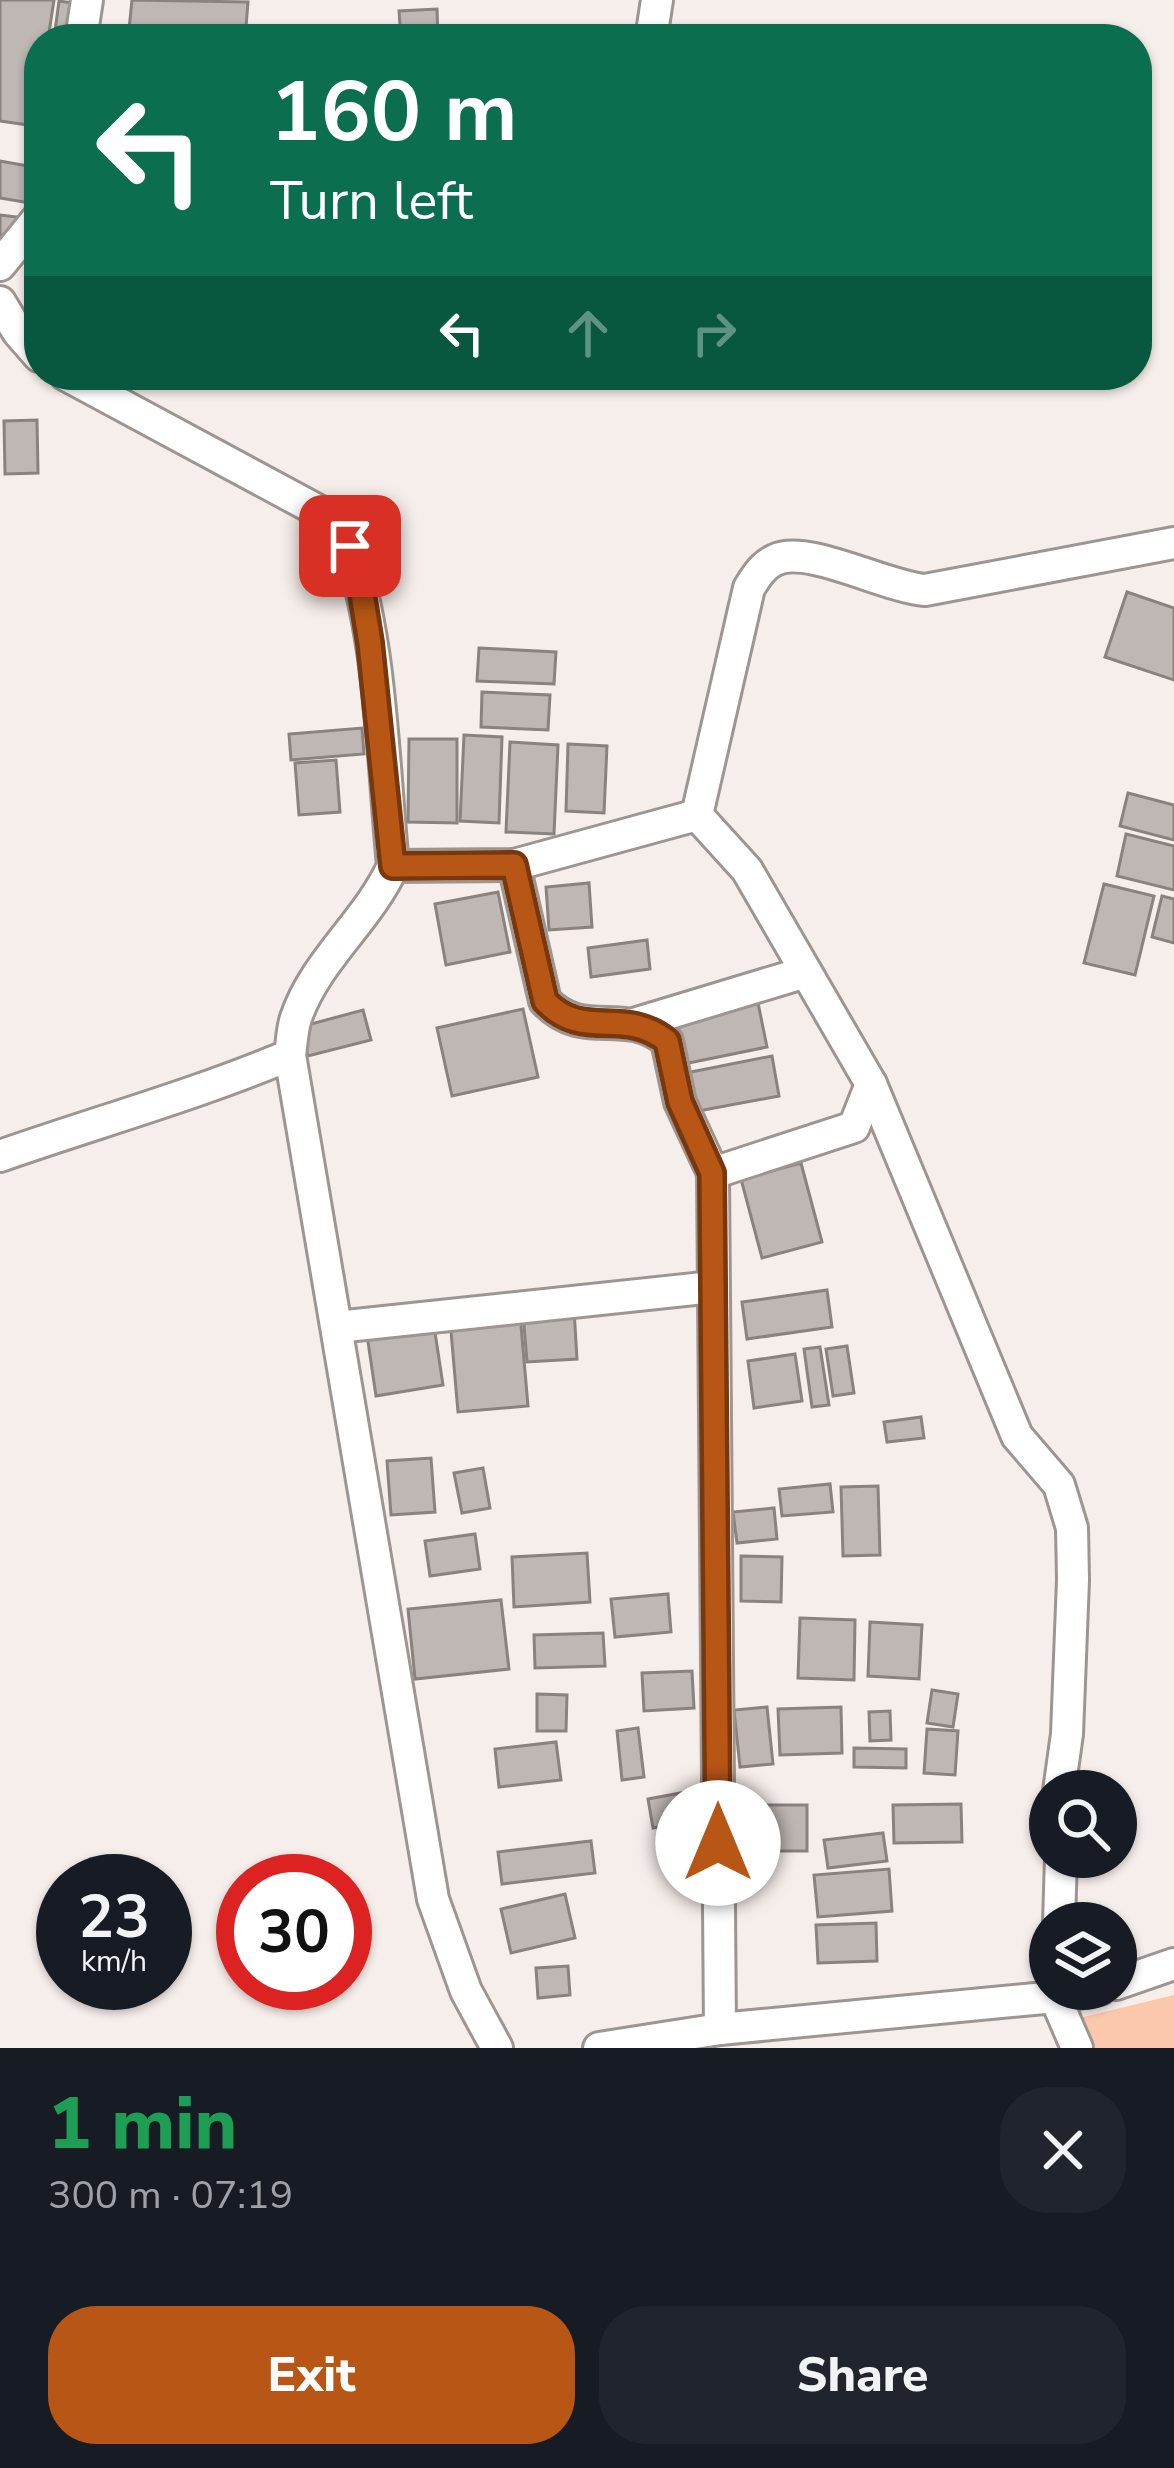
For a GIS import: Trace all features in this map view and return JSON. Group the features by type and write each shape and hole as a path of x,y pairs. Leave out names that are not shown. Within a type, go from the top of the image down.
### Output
{"street":[{"path":"0,265 24,235"},
{"path":"0,302 24,339"},
{"path":"97,390 341,523 358,569 393,866 378,898 326,961 296,1018 290,1055 433,1899 466,1991 496,2048"},
{"path":"697,815 749,588 762,568 778,558 798,555 900,588 925,590 1174,542"},
{"path":"393,866 514,865 697,815"},
{"path":"697,815 747,870 871,1084 1017,1436 1059,1485 1072,1528 1070,1697 1061,1770"},
{"path":"514,865 545,1001 559,1016 585,1023 637,1023 806,972"},
{"path":"637,1023 667,1041 680,1102 712,1173 720,2029"},
{"path":"0,1156 189,1096 290,1055"},
{"path":"712,1173 854,1127 871,1084"},
{"path":"337,1327 713,1287"},
{"path":"1137,1977 1174,1964"},
{"path":"599,2048 720,2029 1029,1996"},
{"path":"1062,2010 1077,2048"}],"shaded area":[{"path":"1174,1995 1174,2048 1091,2048 1079,2018 1137,2010 1137,2004"}],"building":[{"path":"0,0 54,0 50,24 24,24 24,124 0,121"},
{"path":"132,0 248,2 246,24 130,24"},
{"path":"59,1 80,4 78,24 56,24"},
{"path":"437,9 438,24 400,24 399,11"},
{"path":"0,161 24,165 24,202 0,198"},
{"path":"0,215 17,217 16,236 0,235"},
{"path":"37,420 38,473 5,474 4,421"},
{"path":"1127,592 1174,608 1174,680 1105,657"},
{"path":"479,648 556,652 554,684 477,681"},
{"path":"482,692 550,695 548,730 481,727"},
{"path":"362,728 364,754 291,760 289,734"},
{"path":"464,735 502,737 499,823 460,821"},
{"path":"409,739 457,739 457,823 408,822"},
{"path":"510,742 558,745 554,834 506,832"},
{"path":"568,744 607,746 604,813 566,811"},
{"path":"336,760 340,812 299,815 295,763"},
{"path":"1128,793 1174,805 1174,840 1120,826"},
{"path":"1126,834 1174,846 1174,890 1117,876"},
{"path":"589,883 592,927 549,930 546,887"},
{"path":"1104,884 1154,896 1135,975 1084,963"},
{"path":"498,892 510,952 446,965 435,904"},
{"path":"1162,896 1174,899 1174,943 1152,937"},
{"path":"647,940 650,969 591,977 588,948"},
{"path":"757,998 767,1047 684,1064 673,1015"},
{"path":"523,1009 538,1077 452,1096 437,1028"},
{"path":"363,1010 371,1040 308,1056 300,1027"},
{"path":"772,1056 779,1096 693,1112 686,1073"},
{"path":"801,1163 822,1242 762,1258 741,1179"},
{"path":"827,1290 832,1327 747,1339 742,1302"},
{"path":"574,1309 577,1359 527,1362 523,1313"},
{"path":"520,1314 528,1406 458,1412 450,1320"},
{"path":"434,1326 443,1385 376,1396 367,1335"},
{"path":"847,1346 854,1393 833,1396 826,1349"},
{"path":"820,1347 829,1405 812,1407 804,1349"},
{"path":"795,1354 802,1401 754,1408 748,1361"},
{"path":"921,1417 924,1438 887,1442 884,1422"},
{"path":"431,1458 435,1512 391,1515 387,1461"},
{"path":"483,1468 490,1508 462,1513 454,1473"},
{"path":"830,1484 833,1512 782,1516 779,1489"},
{"path":"878,1486 880,1555 843,1556 841,1487"},
{"path":"774,1508 777,1539 737,1543 733,1512"},
{"path":"475,1534 480,1569 430,1576 425,1541"},
{"path":"587,1553 590,1602 514,1607 512,1557"},
{"path":"741,1556 782,1557 781,1602 741,1601"},
{"path":"668,1594 671,1632 615,1637 611,1599"},
{"path":"501,1600 509,1669 415,1679 408,1609"},
{"path":"800,1618 855,1620 854,1680 798,1678"},
{"path":"870,1622 922,1625 919,1679 868,1676"},
{"path":"603,1633 605,1666 535,1668 534,1635"},
{"path":"692,1671 694,1708 644,1711 642,1673"},
{"path":"932,1690 958,1694 953,1727 927,1723"},
{"path":"537,1694 567,1695 566,1731 537,1731"},
{"path":"767,1707 773,1764 740,1767 734,1710"},
{"path":"841,1707 842,1753 780,1755 778,1709"},
{"path":"890,1711 891,1740 870,1741 869,1712"},
{"path":"638,1728 644,1777 622,1780 617,1731"},
{"path":"927,1729 958,1731 955,1775 924,1773"},
{"path":"556,1742 561,1780 499,1787 495,1749"},
{"path":"854,1748 906,1749 906,1768 854,1767"},
{"path":"707,1788 713,1817 653,1828 648,1799"},
{"path":"961,1804 962,1842 894,1843 893,1805"},
{"path":"741,1805 807,1805 807,1851 741,1851"},
{"path":"883,1833 887,1861 828,1868 824,1840"},
{"path":"591,1841 595,1873 502,1884 498,1852"},
{"path":"889,1869 892,1911 818,1917 814,1875"},
{"path":"565,1894 575,1938 511,1953 501,1909"},
{"path":"876,1923 877,1961 818,1963 816,1925"},
{"path":"568,1966 570,1995 538,1998 536,1968"}],"route":[{"path":"350,546 370,643 393,866 514,865 545,1001 559,1016 585,1023 637,1023 667,1041 680,1102 712,1173 718,1843"}]}
